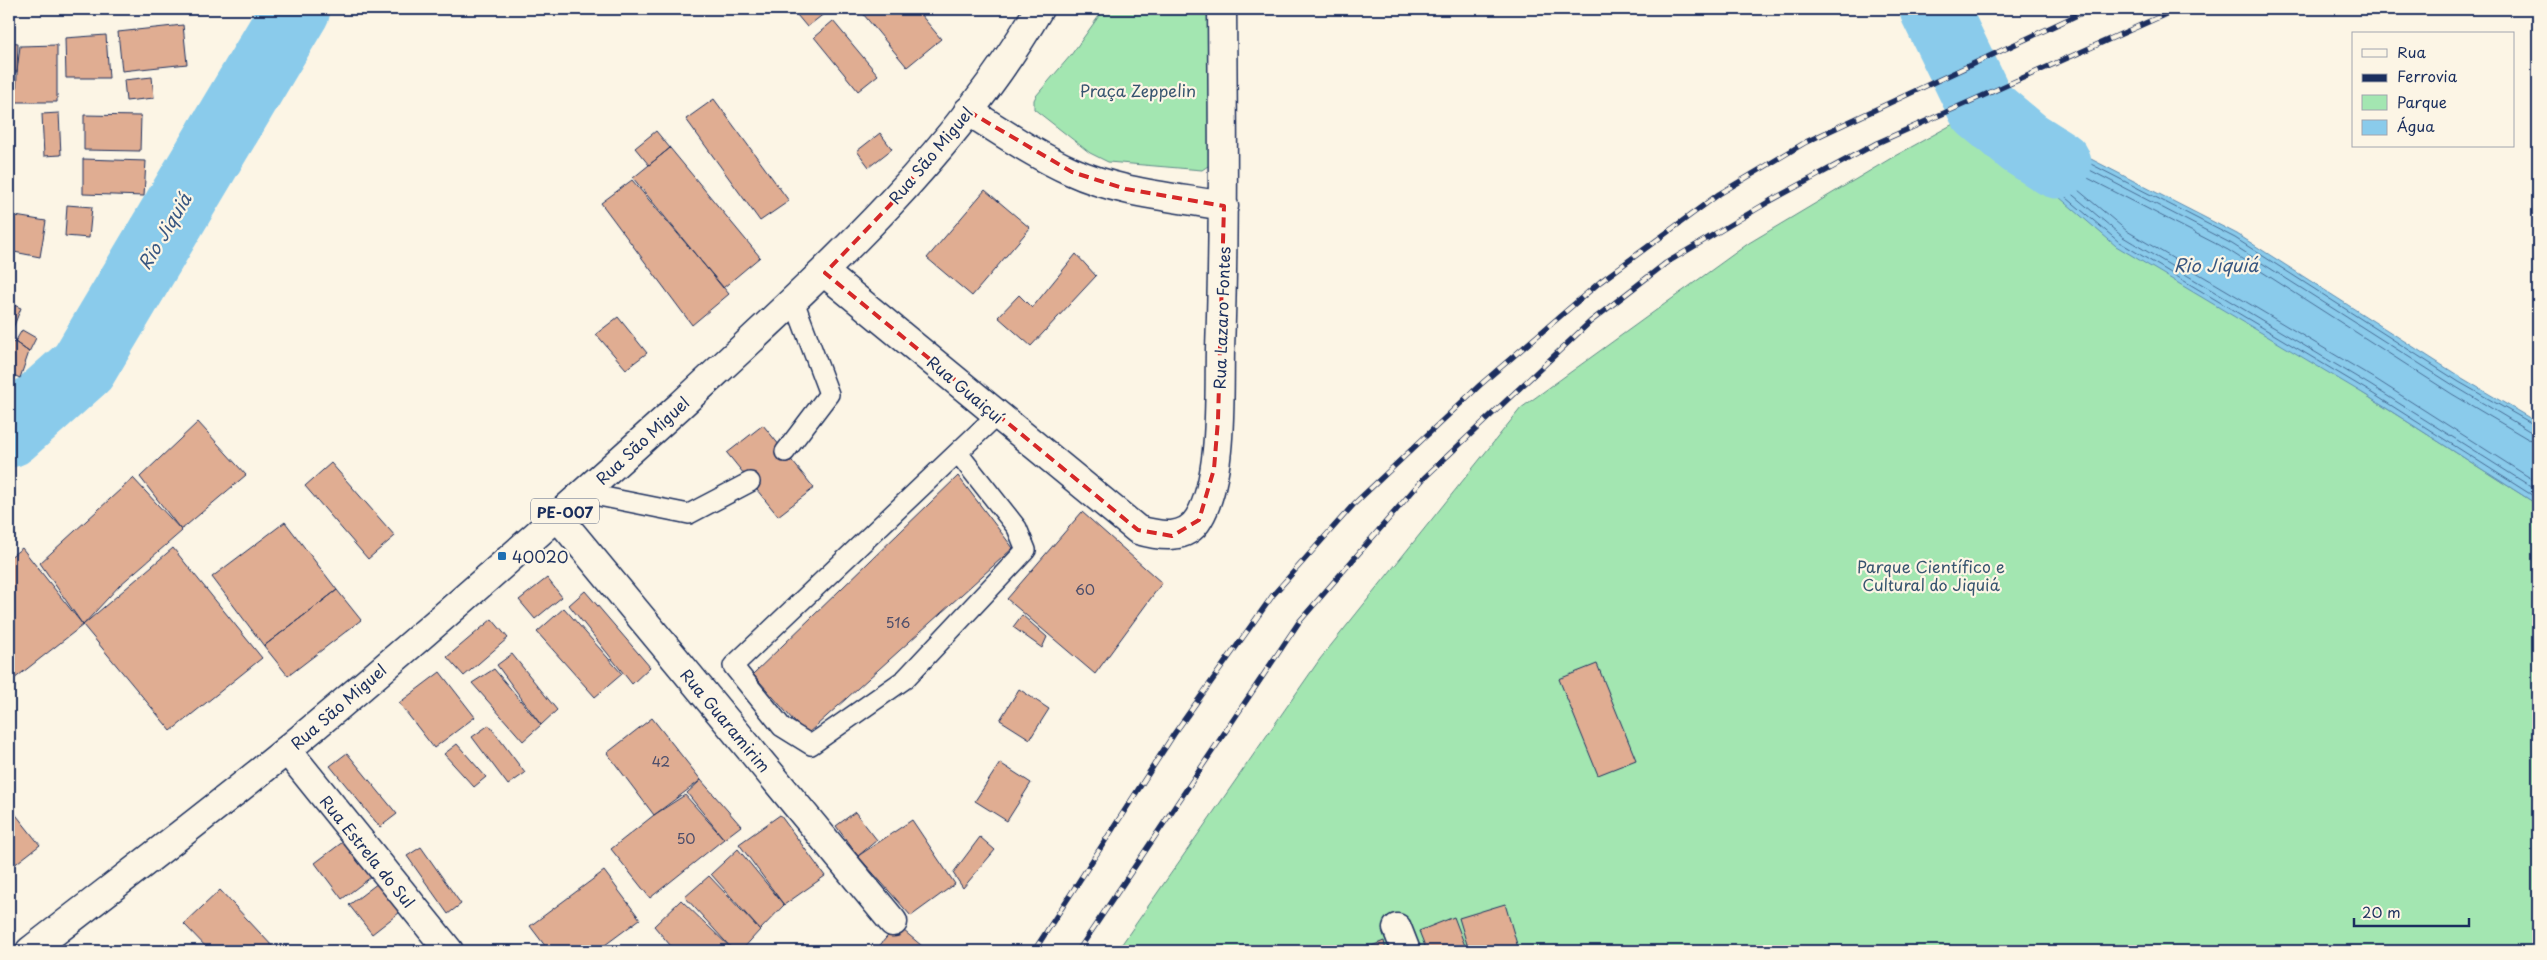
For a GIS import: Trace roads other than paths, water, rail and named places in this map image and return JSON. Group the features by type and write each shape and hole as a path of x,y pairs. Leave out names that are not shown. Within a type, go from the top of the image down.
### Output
{"street":[{"name":"Rua São Miguel","path":"30,951 287,750 558,517 794,301 891,204 968,111 1040,9"},
{"name":"Rua Lazaro Fontes","path":"1108,506 1138,530 1158,536 1172,536 1186,531 1199,520 1208,497 1214,469 1218,420 1224,206 1222,9"},
{"path":"968,111 1033,152 1072,172 1126,189 1224,206"},
{"name":"Rua Guaiçuí","path":"825,272 1108,506"},
{"name":"Rua Guaramirim","path":"558,517 893,922"},
{"name":"Rua Estrela do Sul","path":"287,750 449,951"}],"lane":[{"path":"785,452 829,394 794,301"},
{"path":"958,452 1017,528 1026,550 905,679 811,745 782,728 733,666 958,452 997,415"},
{"path":"584,493 689,514 750,482"}],"water":[{"name":"Rio Jiquiá","path":"1996,100 2089,158 2237,234 2462,378 2538,423 2538,505 2364,394 2116,246 1966,117"}],"waterway":[{"name":"Rio Jiquiá","path":"9,433 83,367 296,9"},
{"name":"Rio Jiquiá","path":"1934,9 1982,108 2024,143 2057,164"}],"railway":[{"path":"1034,951 1174,734 1273,595 1354,504 1480,385 1600,282 1719,194 1806,142 2090,9"},
{"path":"1078,951 1299,622 1424,478 1590,322 1666,263 1770,201 1877,143 2177,9"}],"place":[{"name":"40020","path":"502,556"}],"park label":[{"name":"Praça Zeppelin","path":"1138,90"},
{"name":"Parque Científico e Cultural do Jiquiá","path":"1931,575"}]}
